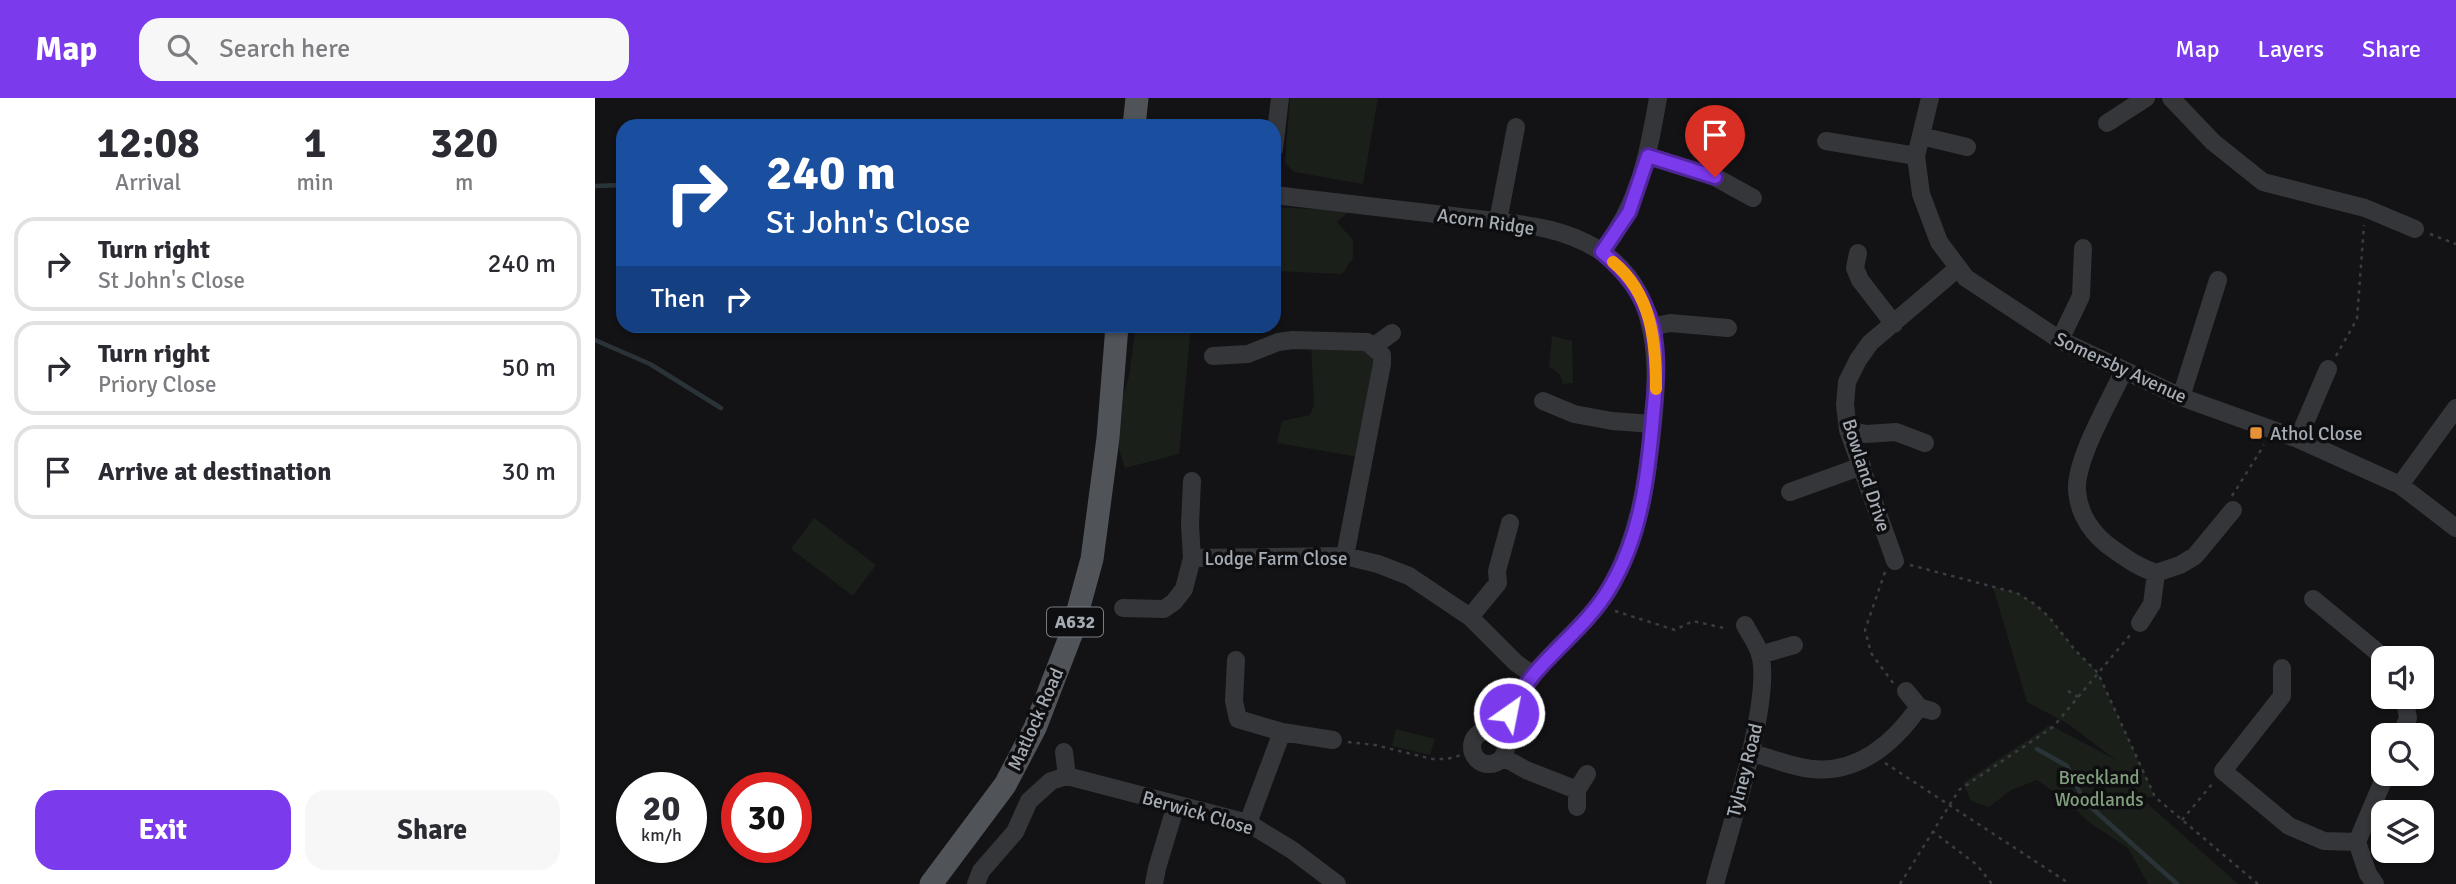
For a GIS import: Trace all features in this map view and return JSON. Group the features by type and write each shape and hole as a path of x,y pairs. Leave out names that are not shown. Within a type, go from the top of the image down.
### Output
{"main road":[{"path":"1135,119 1137,98"},
{"name":"Matlock Road","path":"931,884 1005,785 1035,728 1072,632 1092,559 1108,438 1116,333"}],"street":[{"path":"1278,119 1280,98"},
{"path":"1602,252 1629,212 1648,156 1658,98"},
{"name":"Somersby Avenue","path":"1930,98 1916,156 1921,194 1938,242 1966,278 2060,340 2181,397 2298,439 2400,485 2456,528"},
{"path":"2107,123 2146,98"},
{"path":"2171,98 2213,142 2263,182 2365,208 2415,229"},
{"path":"1498,221 1516,127"},
{"path":"1921,136 1967,147"},
{"path":"1826,141 1916,156"},
{"path":"1648,156 1715,177 1753,198"},
{"name":"Acorn Ridge","path":"1281,196 1498,221 1547,229 1576,238 1602,252 1621,268 1661,325 1644,495 1627,552 1598,606 1533,675 1496,732 1489,730 1475,737 1471,744 1472,752"},
{"path":"2060,340 2081,296 2083,248"},
{"path":"1858,253 1855,268 1860,280 1894,324"},
{"name":"Bowland Drive","path":"1895,561 1848,430 1845,405 1847,382 1870,343 1958,268"},
{"path":"2181,397 2218,280"},
{"path":"1661,325 1728,328"},
{"path":"1374,346 1392,333"},
{"path":"1213,356 1248,354 1293,340 1367,342 1382,355 1370,450 1345,556"},
{"path":"2298,439 2328,369"},
{"path":"2124,370 2082,461 2077,491 2087,523 2101,540 2127,559 2156,573 2180,565 2195,556 2233,510"},
{"path":"1542,398 1574,414 1612,421 1653,424"},
{"path":"2400,485 2456,408"},
{"path":"1848,430 1866,434 1896,432 1926,443"},
{"path":"1790,492 1862,466"},
{"name":"Lodge Farm Close","path":"1123,608 1164,610 1184,589 1192,558 1192,481"},
{"path":"1470,617 1498,583 1497,571 1510,523"},
{"name":"Lodge Farm Close","path":"1192,558 1345,556 1378,564 1409,576 1470,617 1516,663 1533,675"},
{"path":"2140,623 2152,604 2156,573"},
{"path":"2313,599 2371,647"},
{"name":"Tylney Road","path":"1715,884 1750,752 1760,701 1760,655 1745,625"},
{"path":"1760,655 1794,645"},
{"path":"1236,660 1234,701 1238,719 1282,732 1333,740"},
{"path":"2282,668 2282,696 2223,771 2290,826 2323,841 2357,842"},
{"path":"1750,752 1809,769 1847,768 1872,755 1926,709 1906,691"},
{"path":"1248,823 1282,732"},
{"path":"1472,752 1481,763 1497,763 1503,757 1506,743 1496,732"},
{"path":"976,884 981,871 1014,832 1029,801 1051,781 1067,776 1064,752"},
{"path":"1503,757 1577,798 1587,774"},
{"name":"Berwick Close","path":"1067,776 1176,805 1211,811 1248,823 1292,850 1313,878 1337,884"},
{"path":"2375,884 2368,874 2357,842 2381,786"},
{"path":"1154,884 1176,805"}],"path":[{"path":"2328,369 2357,319 2365,208"},
{"path":"2415,229 2456,244"},
{"path":"2233,510 2229,500 2274,431"},
{"path":"1906,691 1898,691 1871,653 1865,630 1887,567 1895,561 2017,593 2049,617 2075,650 2098,673 2155,797 2258,884"},
{"path":"1598,606 1675,630 1693,621 1731,629 1745,625"},
{"path":"1900,884 1959,790 2053,727 2140,623"},
{"path":"2068,691 2078,697"},
{"path":"1333,740 1375,745 1432,759 1447,759 1472,752"},
{"path":"1872,755 2070,884"},
{"path":"2182,820 2223,771"},
{"path":"1932,831 1977,865 1992,884"}],"green space":[{"path":"1290,98 1378,98 1363,184 1294,172 1285,163"},
{"path":"1281,207 1349,211 1337,222 1353,240 1353,258 1342,274 1281,271"},
{"path":"1135,333 1190,333 1179,454 1125,468 1119,449 1123,396 1129,376"},
{"path":"1552,336 1572,341 1573,383 1563,384 1558,373 1549,367"},
{"path":"1311,343 1356,345 1379,358 1359,457 1277,443 1282,421 1310,415 1314,405"},
{"path":"814,518 876,565 853,596 791,549"},
{"name":"Breckland Woodlands","path":"1993,587 2017,593 2036,605 2098,673 2155,797 2140,797 2238,884 2148,884 2128,848 2090,823 2064,799 2037,780 2011,790 1989,807 1971,801 1963,783 2050,725 2116,760 2068,724 2027,702"},
{"path":"1396,729 1435,739 1430,755 1392,746"}],"waterway":[{"path":"595,186 616,185"},
{"path":"595,340 650,364 721,408"},
{"path":"2037,749 2067,766 2084,801 2177,884"}],"slow traffic":[{"path":"1613,262 1637,288 1652,327 1656,389"}],"place":[{"name":"Athol Close","path":"2256,433"}],"route":[{"path":"1509,713 1533,675 1598,606 1611,586 1627,552 1644,495 1655,394 1656,364 1652,327 1637,288 1621,268 1602,252 1629,212 1648,156 1715,177"}]}
